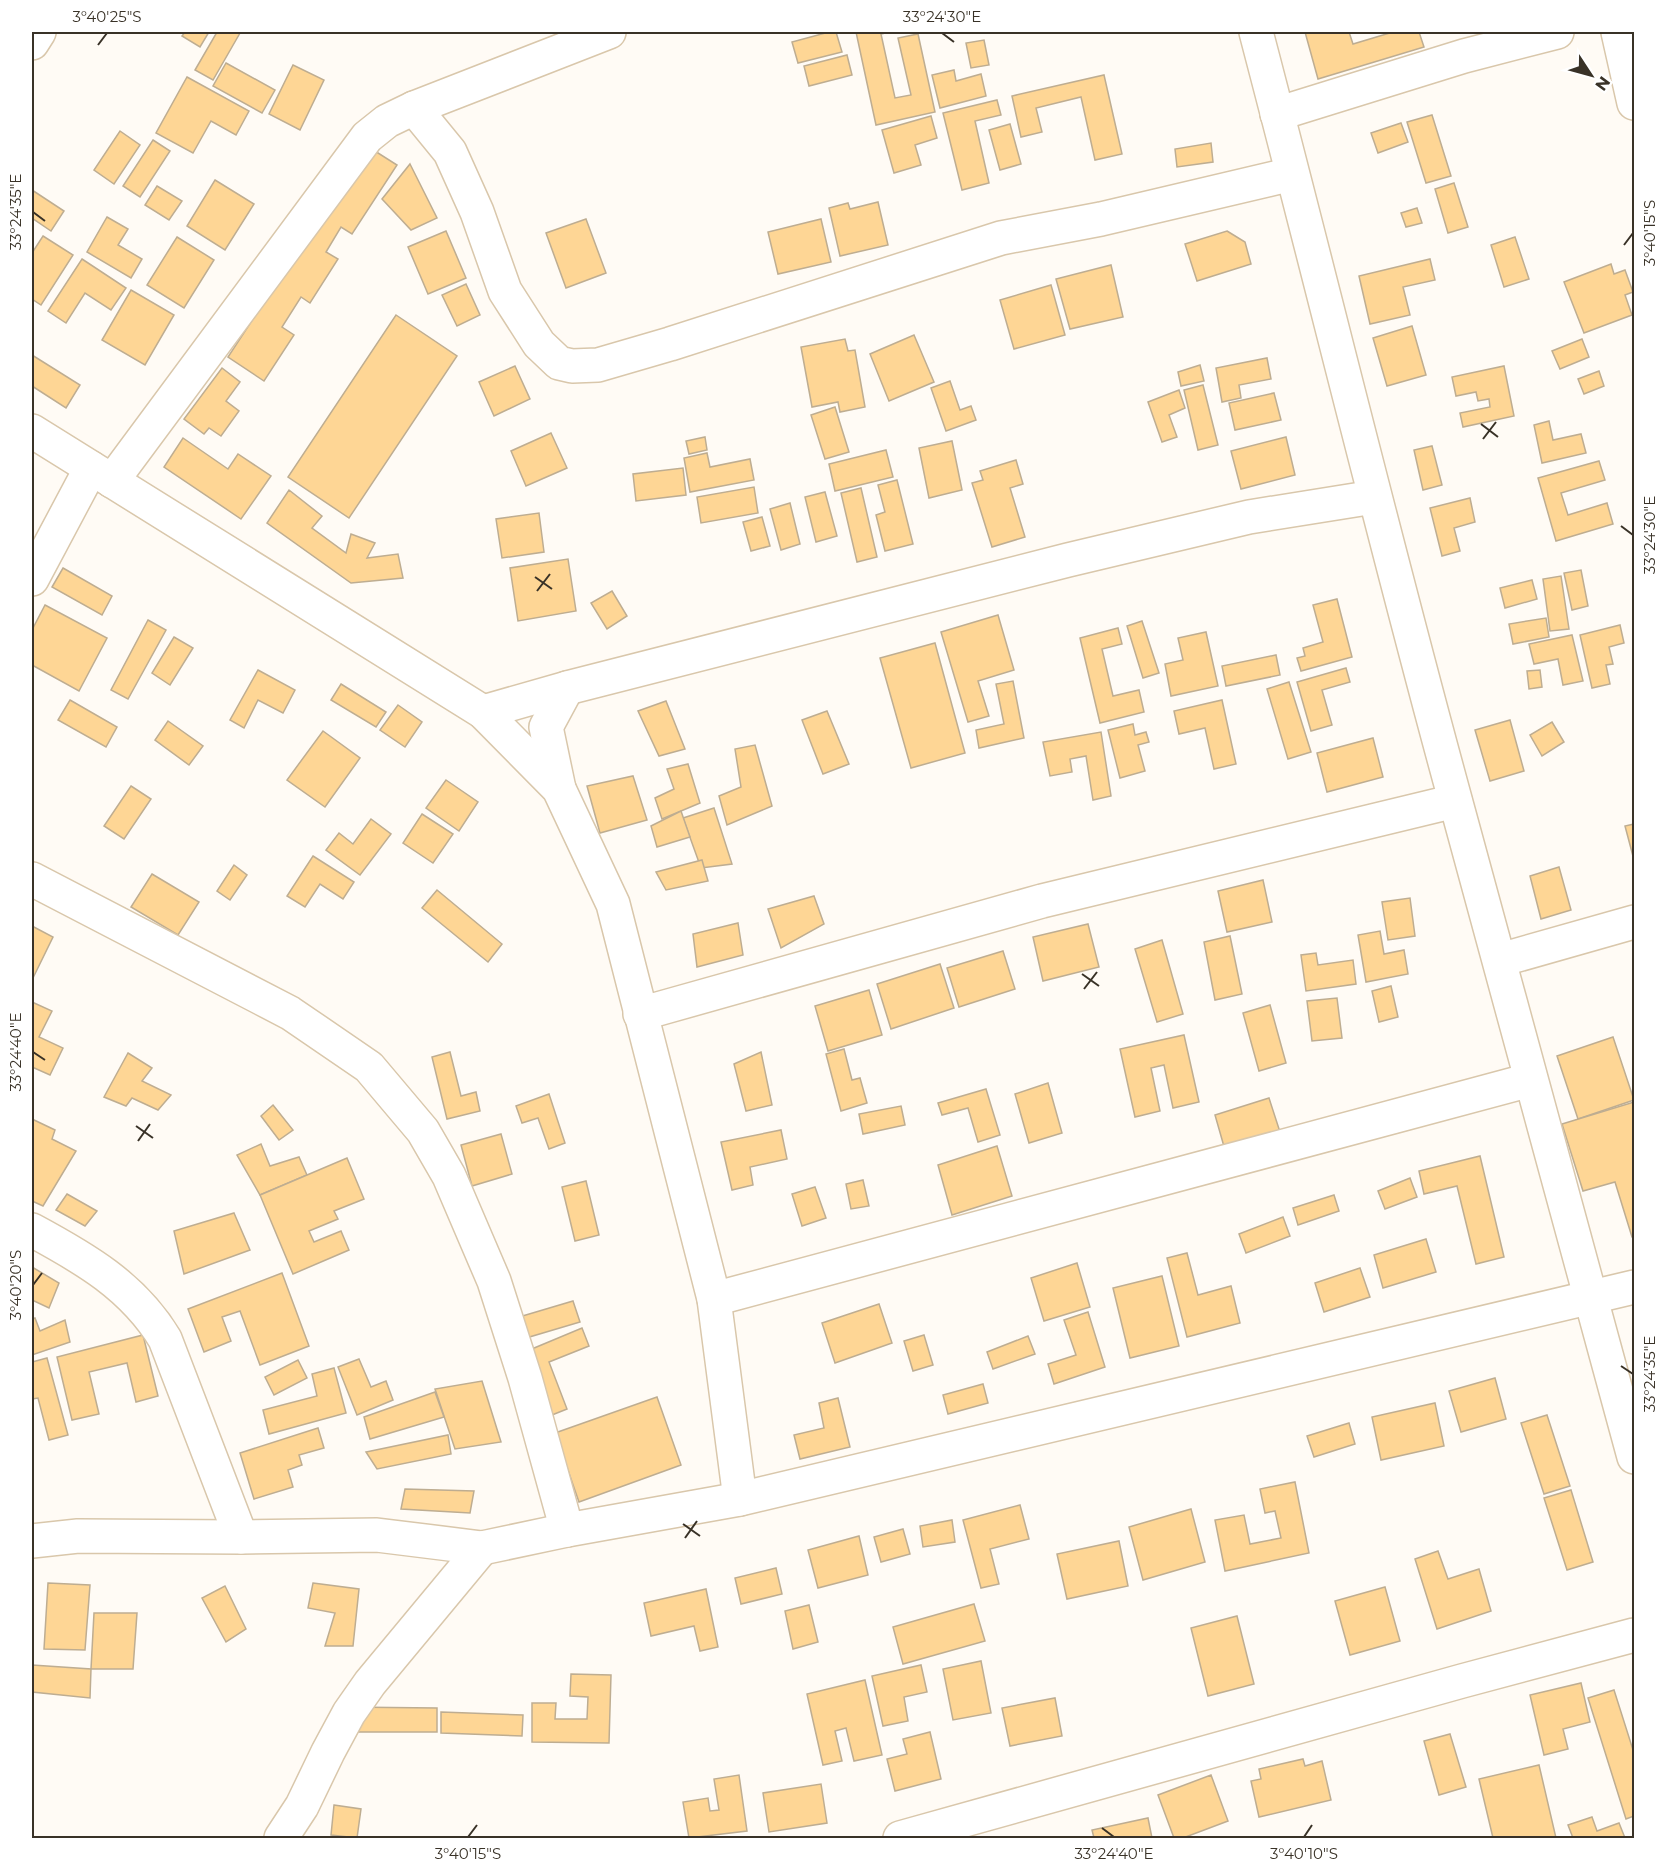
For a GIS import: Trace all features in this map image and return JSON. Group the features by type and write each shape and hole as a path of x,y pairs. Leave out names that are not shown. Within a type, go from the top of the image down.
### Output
{"street":[{"path":"32,43 39,32"},
{"path":"32,579 101,474 367,137 387,120 414,108 609,32"},
{"path":"1256,32 1374,497 1500,960 1530,1080 1635,1457"},
{"path":"1277,114 1464,56 1557,32"},
{"path":"1618,32 1635,103"},
{"path":"414,108 450,152 477,212 505,291 544,350 559,363 572,366 598,365 670,344 1001,238 1101,219 1292,174"},
{"path":"32,431 483,712 559,789"},
{"path":"483,712 567,688 1052,564 1249,517 1374,497"},
{"path":"567,688 546,727 559,789 613,904 714,1299 740,1499"},
{"path":"640,1014 1042,901 1455,801"},
{"path":"32,879 290,1013 369,1067 423,1131 449,1176 494,1281 525,1378 567,1530"},
{"path":"1500,960 1635,922"},
{"path":"714,1299 1530,1080"},
{"path":"32,1230 83,1258 129,1293 155,1322 165,1339 241,1537"},
{"path":"32,1541 78,1536 377,1535 482,1548 567,1530 740,1499 1635,1287"},
{"path":"281,1839 302,1806 328,1752 359,1698 482,1548"},
{"path":"900,1839 1451,1684 1635,1635"}],"building":[{"path":"185,32 209,32 200,47 182,36"},
{"path":"217,32 240,33 213,80 195,70"},
{"path":"836,32 842,52 798,63 792,42"},
{"path":"856,32 890,32 881,34 895,98 911,95 898,38 918,34 935,112 876,125"},
{"path":"1305,32 1349,32 1353,44 1393,32 1419,32 1424,47 1318,79"},
{"path":"984,40 989,65 971,68 966,43"},
{"path":"847,55 852,75 809,86 804,66"},
{"path":"226,63 275,90 262,113 213,86"},
{"path":"293,65 324,80 300,130 269,114"},
{"path":"954,70 956,81 981,74 986,96 940,108 932,75"},
{"path":"1104,75 1122,154 1095,160 1081,97 1036,108 1042,132 1021,137 1012,96"},
{"path":"187,77 249,111 236,135 211,121 193,153 156,133"},
{"path":"997,100 1001,115 975,121 989,183 962,190 943,113"},
{"path":"1432,115 1451,176 1426,183 1407,122"},
{"path":"931,116 937,138 915,145 921,165 894,173 882,130"},
{"path":"1401,123 1408,142 1378,153 1371,133"},
{"path":"1010,124 1021,164 1000,170 989,130"},
{"path":"120,131 140,145 114,184 94,170"},
{"path":"153,140 170,151 140,197 123,186"},
{"path":"1211,143 1213,162 1177,167 1175,149"},
{"path":"367,146 397,165 352,234 341,227 326,252 338,259 310,303 301,297 282,327 294,335 264,381 228,357"},
{"path":"410,164 437,218 411,230 382,199"},
{"path":"215,180 254,204 225,250 187,226"},
{"path":"1454,183 1468,227 1448,233 1435,189"},
{"path":"157,186 182,201 169,220 145,205"},
{"path":"32,190 64,211 51,231 32,218"},
{"path":"878,202 888,245 840,256 829,208 848,203 850,209"},
{"path":"1417,208 1422,223 1406,227 1401,213"},
{"path":"107,217 128,229 118,245 142,259 131,278 87,252"},
{"path":"586,219 606,273 566,288 546,233"},
{"path":"821,219 831,262 778,274 768,232"},
{"path":"446,231 466,278 428,294 408,247"},
{"path":"1227,231 1245,242 1251,264 1197,281 1185,244"},
{"path":"43,236 73,255 41,305 32,299 32,253"},
{"path":"177,237 214,260 184,308 147,285"},
{"path":"1515,237 1529,279 1504,287 1491,245"},
{"path":"82,259 126,288 111,310 85,293 66,323 48,311"},
{"path":"1430,259 1435,280 1403,287 1410,315 1370,324 1359,276"},
{"path":"1611,264 1614,274 1625,270 1633,292 1625,295 1632,315 1584,333 1564,282"},
{"path":"1111,265 1123,317 1070,329 1056,279"},
{"path":"466,284 480,315 457,326 442,295"},
{"path":"1051,285 1065,335 1014,349 1000,300"},
{"path":"131,290 174,315 145,365 102,340"},
{"path":"396,315 457,356 349,518 288,477"},
{"path":"1412,326 1426,375 1387,386 1373,338"},
{"path":"914,335 934,382 889,401 870,354"},
{"path":"845,339 848,351 855,350 865,407 840,412 838,402 812,407 801,347"},
{"path":"1582,339 1589,357 1560,369 1552,351"},
{"path":"32,355 80,385 66,408 32,386"},
{"path":"1267,358 1271,379 1239,385 1241,398 1222,402 1216,368"},
{"path":"1200,365 1204,381 1181,386 1178,372"},
{"path":"515,366 530,399 494,416 479,382"},
{"path":"1504,366 1514,416 1463,427 1460,413 1490,407 1489,399 1478,401 1476,392 1456,396 1452,377"},
{"path":"222,368 240,382 226,401 239,411 221,436 209,428 204,434 184,419"},
{"path":"1599,371 1604,386 1584,394 1578,379"},
{"path":"950,381 960,410 971,406 976,420 946,431 931,388"},
{"path":"1203,385 1218,445 1198,450 1184,390"},
{"path":"1179,390 1185,408 1169,415 1177,437 1162,442 1148,402"},
{"path":"1274,393 1281,420 1235,430 1229,403"},
{"path":"835,407 849,452 825,459 811,415"},
{"path":"1549,421 1553,440 1581,434 1586,453 1542,463 1534,425"},
{"path":"551,433 567,468 526,486 511,451"},
{"path":"705,437 707,450 689,454 686,441"},
{"path":"1286,437 1295,475 1241,489 1231,451"},
{"path":"183,438 228,469 238,454 271,476 241,519 164,467"},
{"path":"952,441 962,490 929,498 919,448"},
{"path":"1432,446 1442,485 1423,490 1414,450"},
{"path":"886,450 893,477 835,491 829,464"},
{"path":"707,453 710,467 750,459 754,480 690,492 684,458"},
{"path":"1016,460 1023,484 1010,488 1025,537 992,547 972,483 983,480 980,471"},
{"path":"1599,461 1605,480 1561,493 1568,515 1607,503 1613,524 1556,541 1538,478"},
{"path":"683,468 686,495 636,501 633,474"},
{"path":"897,480 913,544 885,551 876,515 885,512 878,485"},
{"path":"754,487 758,513 701,523 697,497"},
{"path":"861,488 877,557 857,562 841,493"},
{"path":"289,490 322,516 312,528 346,553 351,534 375,543 367,558 398,554 403,578 351,583 267,523"},
{"path":"825,492 837,536 816,542 805,497"},
{"path":"1470,498 1475,522 1454,528 1460,551 1442,556 1430,508"},
{"path":"790,503 800,544 781,550 770,509"},
{"path":"539,513 544,552 502,558 496,519"},
{"path":"762,517 770,546 751,551 743,522"},
{"path":"568,559 576,611 518,621 510,568"},
{"path":"63,568 112,596 102,615 52,587"},
{"path":"1581,570 1588,606 1572,610 1564,573"},
{"path":"1561,576 1569,629 1550,631 1543,579"},
{"path":"1532,580 1537,599 1505,608 1500,588"},
{"path":"612,591 627,616 607,629 591,603"},
{"path":"1337,599 1352,657 1301,671 1297,658 1305,656 1303,648 1323,642 1313,605"},
{"path":"45,605 107,638 79,691 32,665 32,630"},
{"path":"998,615 1014,670 978,681 989,716 968,722 941,632"},
{"path":"1546,618 1549,637 1513,644 1509,624"},
{"path":"148,620 166,630 128,699 111,690"},
{"path":"1142,621 1159,673 1143,678 1127,626"},
{"path":"1620,625 1624,643 1609,647 1613,664 1606,665 1610,684 1592,688 1580,635"},
{"path":"1118,628 1122,644 1102,649 1113,696 1139,690 1144,712 1100,723 1080,638"},
{"path":"1206,632 1218,686 1171,696 1165,664 1183,660 1178,638"},
{"path":"1572,635 1583,681 1563,685 1558,659 1534,664 1529,644"},
{"path":"174,637 193,648 170,685 152,673"},
{"path":"935,643 965,753 911,768 880,658"},
{"path":"1276,655 1280,675 1226,686 1222,666"},
{"path":"1346,668 1350,682 1322,690 1332,725 1311,731 1297,682"},
{"path":"258,670 295,690 283,713 258,700 244,728 230,720"},
{"path":"1540,670 1542,687 1529,689 1527,671"},
{"path":"1013,681 1024,738 979,748 976,730 1004,724 996,684"},
{"path":"1289,682 1311,752 1288,759 1267,689"},
{"path":"341,684 386,712 376,727 331,700"},
{"path":"70,700 117,727 106,747 58,720"},
{"path":"1222,700 1236,764 1214,769 1205,728 1179,734 1174,711"},
{"path":"666,701 685,749 659,756 638,711"},
{"path":"398,705 422,722 405,747 380,730"},
{"path":"827,711 849,764 823,774 802,720"},
{"path":"1510,720 1524,771 1490,781 1475,730"},
{"path":"168,721 203,746 189,765 155,740"},
{"path":"1552,722 1564,742 1542,756 1530,735"},
{"path":"1133,724 1135,735 1146,732 1149,742 1138,745 1145,771 1120,778 1108,730"},
{"path":"323,731 360,758 325,807 287,780"},
{"path":"1101,732 1111,796 1093,800 1086,756 1070,759 1072,772 1050,776 1043,742"},
{"path":"1373,738 1383,777 1327,792 1317,753"},
{"path":"755,745 772,806 727,825 719,796 741,787 735,749"},
{"path":"688,764 700,803 662,819 655,798 674,789 667,769"},
{"path":"633,776 647,820 600,833 587,786"},
{"path":"446,780 478,802 459,831 426,808"},
{"path":"131,786 151,799 124,839 104,826"},
{"path":"714,808 732,864 701,868 683,818"},
{"path":"681,811 690,837 657,847 651,826"},
{"path":"422,814 453,834 433,863 403,843"},
{"path":"371,819 391,834 360,875 326,850 339,833 353,844"},
{"path":"1634,824 1634,860 1625,826"},
{"path":"313,856 354,882 343,899 320,884 305,907 287,896"},
{"path":"702,860 708,881 666,890 656,872"},
{"path":"234,865 247,875 230,900 217,891"},
{"path":"1559,867 1571,910 1541,919 1530,876"},
{"path":"152,874 199,902 178,935 131,907"},
{"path":"1263,880 1272,922 1227,932 1218,891"},
{"path":"437,890 502,944 488,962 422,908"},
{"path":"814,896 824,924 781,948 768,909"},
{"path":"1410,898 1415,936 1388,940 1382,902"},
{"path":"738,923 743,955 697,967 693,934"},
{"path":"1088,924 1099,967 1043,981 1033,937"},
{"path":"32,926 53,937 32,980"},
{"path":"1380,931 1384,954 1404,950 1408,974 1366,982 1358,935"},
{"path":"1230,936 1242,994 1215,1000 1204,942"},
{"path":"1162,940 1183,1014 1157,1022 1135,949"},
{"path":"1003,951 1015,989 959,1007 947,968"},
{"path":"1316,953 1318,965 1353,960 1356,984 1306,991 1301,955"},
{"path":"940,964 954,1008 891,1029 877,984"},
{"path":"1391,986 1398,1017 1379,1022 1372,991"},
{"path":"869,990 882,1035 828,1051 815,1006"},
{"path":"1337,998 1342,1038 1312,1041 1307,1001"},
{"path":"32,1002 52,1011 39,1037 63,1048 50,1075 32,1067"},
{"path":"1270,1005 1286,1063 1259,1071 1243,1013"},
{"path":"1184,1035 1199,1102 1173,1108 1164,1065 1151,1068 1160,1111 1135,1117 1120,1049"},
{"path":"1613,1037 1634,1100 1578,1119 1557,1056"},
{"path":"844,1049 852,1080 860,1078 867,1103 841,1111 826,1054"},
{"path":"450,1052 461,1096 476,1092 480,1111 447,1119 432,1057"},
{"path":"761,1052 772,1105 746,1111 734,1064"},
{"path":"128,1053 152,1068 142,1081 171,1095 158,1110 132,1098 126,1106 104,1097"},
{"path":"1048,1083 1062,1133 1029,1143 1015,1094"},
{"path":"986,1089 1000,1135 978,1142 968,1108 942,1115 938,1103"},
{"path":"549,1094 565,1143 549,1149 538,1118 522,1123 516,1106"},
{"path":"1269,1098 1280,1132 1225,1150 1215,1115"},
{"path":"1634,1102 1634,1237 1632,1237 1615,1182 1583,1191 1562,1124"},
{"path":"273,1105 293,1130 279,1140 261,1116"},
{"path":"901,1106 905,1125 863,1134 859,1114"},
{"path":"32,1119 55,1130 52,1139 76,1151 43,1206 32,1201"},
{"path":"781,1130 787,1159 750,1167 753,1185 732,1190 721,1142"},
{"path":"501,1134 512,1174 472,1186 461,1145"},
{"path":"261,1144 270,1166 299,1157 307,1175 260,1195 237,1155"},
{"path":"997,1146 1012,1196 952,1215 938,1165"},
{"path":"1480,1156 1504,1257 1476,1264 1457,1186 1424,1194 1419,1171"},
{"path":"347,1158 364,1199 334,1211 338,1219 309,1231 314,1242 341,1231 349,1250 293,1274 260,1195"},
{"path":"1410,1178 1417,1197 1385,1209 1378,1191"},
{"path":"863,1180 869,1206 851,1209 846,1184"},
{"path":"586,1181 599,1235 575,1241 562,1187"},
{"path":"815,1187 826,1218 802,1226 792,1194"},
{"path":"67,1194 97,1211 85,1226 56,1210"},
{"path":"1334,1195 1339,1211 1298,1225 1293,1208"},
{"path":"234,1213 250,1250 184,1274 174,1231"},
{"path":"1283,1217 1290,1236 1246,1253 1239,1234"},
{"path":"1426,1239 1436,1272 1383,1288 1374,1255"},
{"path":"1187,1253 1198,1295 1231,1286 1240,1323 1187,1337 1167,1258"},
{"path":"1077,1263 1090,1307 1044,1321 1031,1278"},
{"path":"32,1267 59,1283 49,1308 32,1300"},
{"path":"1360,1268 1370,1297 1324,1312 1315,1283"},
{"path":"282,1273 309,1346 260,1365 240,1311 222,1317 231,1341 204,1352 188,1309"},
{"path":"1162,1276 1179,1346 1130,1358 1113,1288"},
{"path":"573,1301 580,1322 526,1338 519,1317"},
{"path":"879,1304 892,1343 835,1363 822,1323"},
{"path":"1088,1312 1105,1367 1054,1384 1048,1364 1076,1355 1064,1320"},
{"path":"35,1318 40,1331 65,1320 70,1342 32,1355 32,1319"},
{"path":"582,1328 589,1346 549,1362 567,1409 552,1415 527,1351"},
{"path":"143,1335 158,1396 136,1402 127,1363 89,1372 99,1414 72,1420 57,1357"},
{"path":"924,1335 933,1365 913,1371 904,1341"},
{"path":"1028,1336 1035,1354 993,1369 987,1352"},
{"path":"47,1358 68,1435 49,1440 38,1398 32,1399 32,1362"},
{"path":"359,1359 371,1387 386,1381 393,1400 357,1415 338,1367"},
{"path":"298,1360 307,1378 274,1395 265,1377"},
{"path":"334,1368 346,1413 269,1434 263,1410 317,1396 312,1374"},
{"path":"1495,1378 1506,1419 1461,1432 1449,1391"},
{"path":"482,1381 501,1442 455,1449 435,1389"},
{"path":"983,1384 988,1403 948,1414 943,1395"},
{"path":"435,1392 444,1417 370,1439 364,1417"},
{"path":"657,1397 681,1465 579,1502 555,1433"},
{"path":"838,1398 850,1447 800,1459 794,1435 824,1428 819,1403"},
{"path":"1435,1403 1444,1446 1381,1460 1372,1417"},
{"path":"1547,1415 1570,1486 1544,1494 1521,1423"},
{"path":"1349,1423 1355,1444 1314,1457 1307,1436"},
{"path":"318,1428 324,1448 299,1455 302,1465 288,1470 293,1487 254,1499 240,1453"},
{"path":"448,1435 451,1454 377,1469 366,1452"},
{"path":"1295,1482 1309,1553 1225,1571 1215,1520 1244,1515 1250,1544 1281,1538 1275,1511 1265,1513 1260,1489"},
{"path":"405,1489 474,1491 470,1513 401,1509"},
{"path":"1571,1490 1593,1562 1567,1570 1544,1498"},
{"path":"1020,1505 1029,1539 990,1549 999,1584 981,1588 963,1520"},
{"path":"1191,1509 1205,1562 1143,1580 1129,1527"},
{"path":"952,1520 955,1542 923,1547 920,1526"},
{"path":"903,1529 910,1554 881,1562 874,1537"},
{"path":"859,1536 868,1575 818,1588 808,1550"},
{"path":"1119,1541 1128,1586 1067,1599 1057,1554"},
{"path":"1438,1551 1448,1579 1479,1569 1491,1611 1437,1629 1415,1559"},
{"path":"776,1568 782,1594 741,1604 735,1578"},
{"path":"48,1583 90,1585 85,1650 44,1649"},
{"path":"313,1583 359,1589 353,1646 325,1646 335,1613 308,1608"},
{"path":"225,1586 246,1629 226,1642 202,1598"},
{"path":"1385,1587 1400,1641 1350,1655 1335,1601"},
{"path":"706,1589 718,1647 700,1651 694,1626 651,1636 644,1603"},
{"path":"974,1604 985,1641 903,1664 893,1627"},
{"path":"809,1605 818,1642 793,1649 785,1611"},
{"path":"94,1613 137,1613 133,1669 91,1669"},
{"path":"1237,1616 1254,1684 1208,1696 1191,1628"},
{"path":"981,1661 991,1713 953,1720 943,1669"},
{"path":"32,1665 91,1669 90,1698 32,1692"},
{"path":"921,1665 927,1692 904,1697 908,1721 883,1726 872,1676"},
{"path":"571,1674 611,1675 609,1743 532,1742 532,1703 556,1703 555,1719 587,1719 588,1697 570,1696"},
{"path":"865,1680 882,1755 854,1761 846,1728 835,1731 842,1761 823,1765 807,1694"},
{"path":"1581,1683 1590,1722 1563,1729 1568,1749 1544,1755 1530,1695"},
{"path":"1614,1690 1634,1753 1634,1816 1626,1819 1588,1698"},
{"path":"1055,1698 1062,1736 1010,1746 1002,1708"},
{"path":"344,1707 437,1708 437,1732 344,1732"},
{"path":"441,1712 523,1715 522,1736 441,1733"},
{"path":"930,1732 941,1779 895,1791 887,1759 907,1754 903,1739"},
{"path":"1450,1734 1466,1787 1439,1795 1424,1741"},
{"path":"1303,1759 1305,1766 1322,1761 1331,1800 1259,1817 1251,1781 1261,1779 1259,1769"},
{"path":"1539,1765 1556,1838 1493,1838 1479,1779"},
{"path":"739,1775 747,1831 689,1838 683,1802 708,1798 710,1811 719,1810 714,1779"},
{"path":"1211,1775 1228,1821 1183,1838 1174,1838 1158,1795"},
{"path":"821,1784 827,1823 769,1832 763,1793"},
{"path":"334,1805 361,1809 357,1838 331,1835"},
{"path":"1592,1817 1597,1831 1619,1823 1625,1838 1573,1838 1568,1825"},
{"path":"1148,1818 1152,1838 1094,1838 1092,1830"}]}
